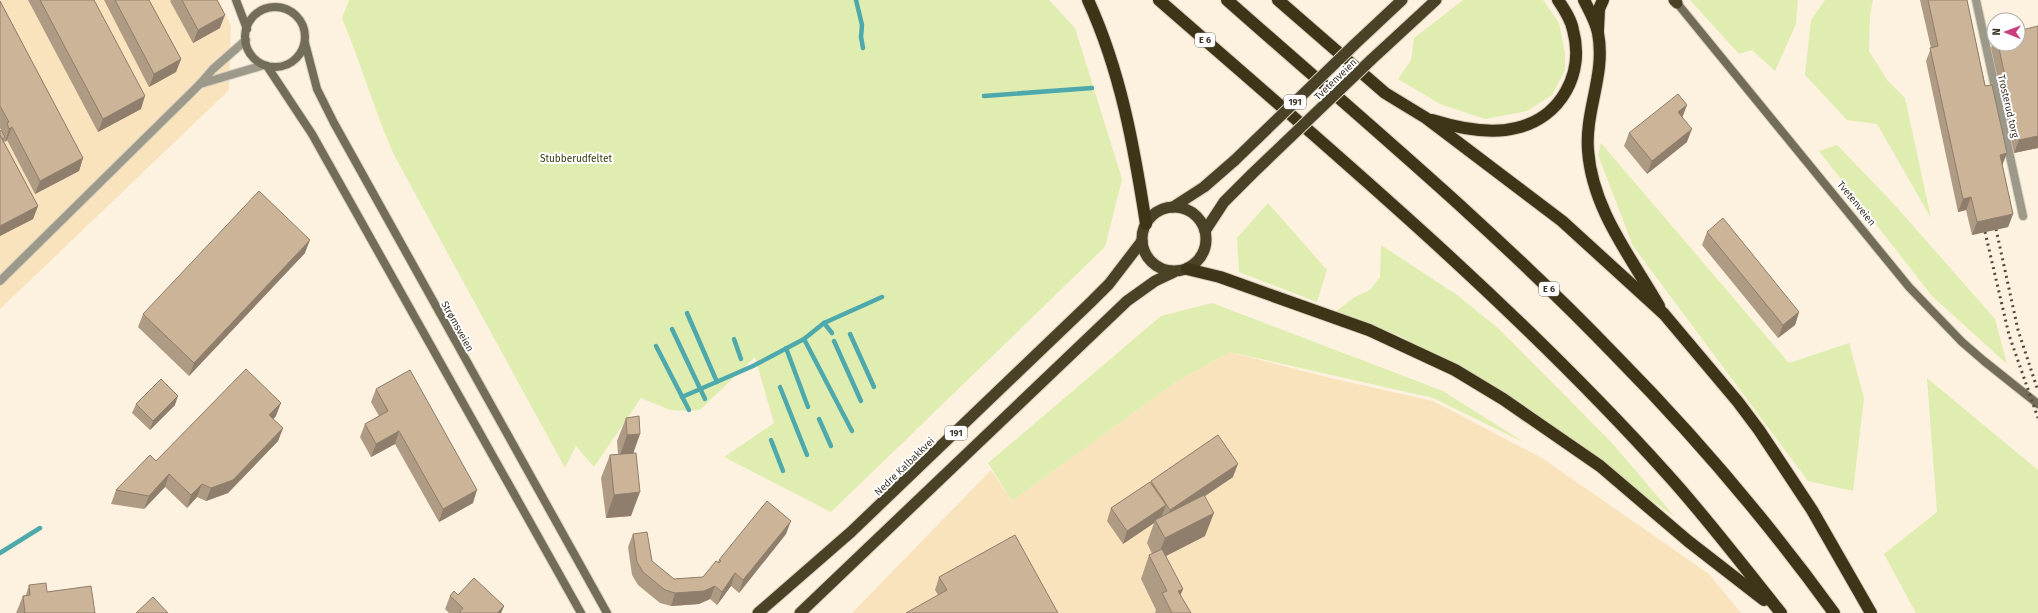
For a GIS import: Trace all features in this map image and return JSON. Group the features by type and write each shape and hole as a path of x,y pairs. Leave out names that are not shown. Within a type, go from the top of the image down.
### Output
{"highway":[{"path":"1088,0 1109,51 1122,95 1132,139 1146,224"},
{"name":"E 6","path":"1160,0 1401,213 1538,340 1668,475 1781,613"},
{"name":"E 6","path":"1227,0 1500,243 1615,354 1661,403 1741,495 1834,613"},
{"path":"1278,0 1385,93 1426,118 1562,221 1664,314 1760,430 1812,510 1871,613"},
{"name":"Tvetenveien","path":"1173,207 1204,187 1235,160 1402,0"},
{"name":"Tvetenveien","path":"1205,231 1224,202 1252,174 1436,0"},
{"path":"1426,118 1447,124 1485,130 1506,130 1525,126 1545,116 1561,100 1573,80 1576,54 1573,30 1570,21 1558,0"},
{"path":"1584,0 1595,17 1600,51 1600,69 1589,115 1588,152 1593,180 1602,207 1616,235 1664,314"},
{"path":"1595,17 1603,0"},
{"path":"1173,207 1181,208 1193,213 1202,223 1205,231"},
{"name":"191","path":"1142,241 1146,224 1160,210 1173,207"},
{"name":"191","path":"800,613 1126,301 1155,281 1174,272 1187,269 1200,260 1204,253 1206,238 1205,231"},
{"path":"1142,241 1149,259 1165,270 1174,272"},
{"name":"Nedre Kalbakkvei","path":"758,613 857,527 1091,302 1109,284 1142,241"},
{"path":"1187,269 1220,277 1369,330 1456,370 1503,398 1600,466 1688,541 1781,613"}],"main road":[{"path":"236,0 247,29"},
{"path":"278,0 284,9"},
{"name":"Tvetenveien","path":"1676,2 1918,297 1945,326 1984,362 2038,404"},
{"path":"266,66 277,67 291,62 301,52 305,43 304,29 301,21 295,15 284,9 277,8 261,11 250,22 247,29 246,40 252,55 266,66 312,134 581,613"},
{"name":"Strømsveien","path":"305,43 317,89 334,123 607,613"}],"street":[{"name":"Trosterud torg","path":"1976,0 2023,216"},
{"path":"0,281 213,70 238,49 246,40"},
{"path":"200,84 266,66"}],"shaded area":[{"path":"0,0 219,0 231,26 229,90 0,309"},
{"path":"1230,352 1330,378 1433,401 1542,458 1709,574 1741,613 852,613 991,470 1012,501 1176,382"}],"green space":[{"name":"Stubberudfeltet","path":"349,0 1049,0 1075,28 1122,179 1105,247 831,512 724,457 774,423 755,357 700,410 670,410 641,398 594,467 576,446 565,468 394,155 342,18"},
{"path":"1463,0 1543,0 1559,23 1565,53 1565,70 1552,95 1527,111 1485,119 1440,104 1398,79 1411,60 1414,38"},
{"path":"1690,0 1798,0 1796,24 1775,71 1752,50 1739,54"},
{"path":"1825,0 1873,0 1870,15 1869,51 1887,80 1905,98 1931,218 1877,124 1847,120 1805,75 1811,20"},
{"path":"1601,143 1789,363 1849,343 1864,398 1853,491 1808,481 1633,246 1598,155"},
{"path":"1837,145 1892,202 1995,319 2007,364 1932,296 1819,151"},
{"path":"1268,203 1327,270 1317,302 1239,272 1237,238"},
{"path":"1381,245 1457,295 1499,329 1613,444 1675,517 1494,387 1400,336 1335,312 1355,297 1370,290 1380,277"},
{"path":"1212,303 1443,391 1525,443 1433,398 1230,352 1176,382 1012,501 988,463 1161,316"},
{"path":"1927,378 2038,470 2038,613 1916,613 1884,554 1937,512"}],"building":[{"path":"40,0 94,0 145,96 103,119"},
{"path":"115,0 149,0 181,59 154,74"},
{"path":"182,0 217,0 225,15 198,30"},
{"path":"1928,0 1967,0 1985,86 1992,85 2007,153 2000,155 2013,214 1977,222 1971,197 1963,199 1930,48 1938,46"},
{"path":"0,1 83,158 40,181 12,127 9,129 7,123 9,122 0,106"},
{"path":"2038,26 2038,136 2019,140 2000,52 2026,52 2026,29"},
{"path":"1678,94 1687,105 1678,112 1692,129 1652,161 1629,133"},
{"path":"1,130 5,137 2,139 0,135"},
{"path":"0,135 38,206 0,226"},
{"path":"259,191 310,240 194,363 143,314"},
{"path":"1723,218 1799,312 1783,325 1707,232"},
{"path":"246,369 281,403 269,415 283,428 233,480 211,488 202,484 191,495 169,474 149,496 116,490 150,455 156,461"},
{"path":"410,370 477,490 443,509 399,431 376,444 365,424 388,411 376,389"},
{"path":"161,379 178,396 153,421 136,404"},
{"path":"639,416 640,434 627,435 626,418"},
{"path":"1218,435 1238,464 1170,510 1151,481"},
{"path":"636,453 640,492 614,495 610,455"},
{"path":"1150,482 1166,505 1127,531 1111,508"},
{"path":"1204,495 1214,513 1165,538 1155,520"},
{"path":"767,501 791,521 743,580 735,573 722,592 715,586 704,591 675,593 665,590 643,572 637,562 633,534 647,532 652,561 674,579 703,577 716,561 719,563 721,561 719,560"},
{"path":"1015,535 1058,613 906,613 947,590 939,577"},
{"path":"1162,549 1183,589 1178,591 1191,613 1172,613 1162,593 1167,591 1149,555"},
{"path":"474,578 504,606 497,613 459,613 463,608 450,596 454,591 458,595"},
{"path":"46,583 47,592 91,586 95,613 25,613 23,596 30,595 29,585"},
{"path":"153,597 168,613 136,613"}],"waterway":[{"path":"856,0 862,25 861,37 863,48"},
{"path":"984,96 1092,88"},
{"path":"682,397 753,366 804,339 824,323 882,297"},
{"path":"687,313 717,382"},
{"path":"824,323 832,333"},
{"path":"672,329 705,399"},
{"path":"850,334 874,387"},
{"path":"734,339 741,359"},
{"path":"804,339 852,431"},
{"path":"834,341 861,401"},
{"path":"656,346 689,410"},
{"path":"786,348 808,407"},
{"path":"780,387 807,455"},
{"path":"819,419 831,446"},
{"path":"771,440 783,471"},
{"path":"0,553 40,528"}],"railway":[{"path":"1996,229 2018,330 2038,391"},
{"path":"1985,232 2009,335 2038,418"}]}
